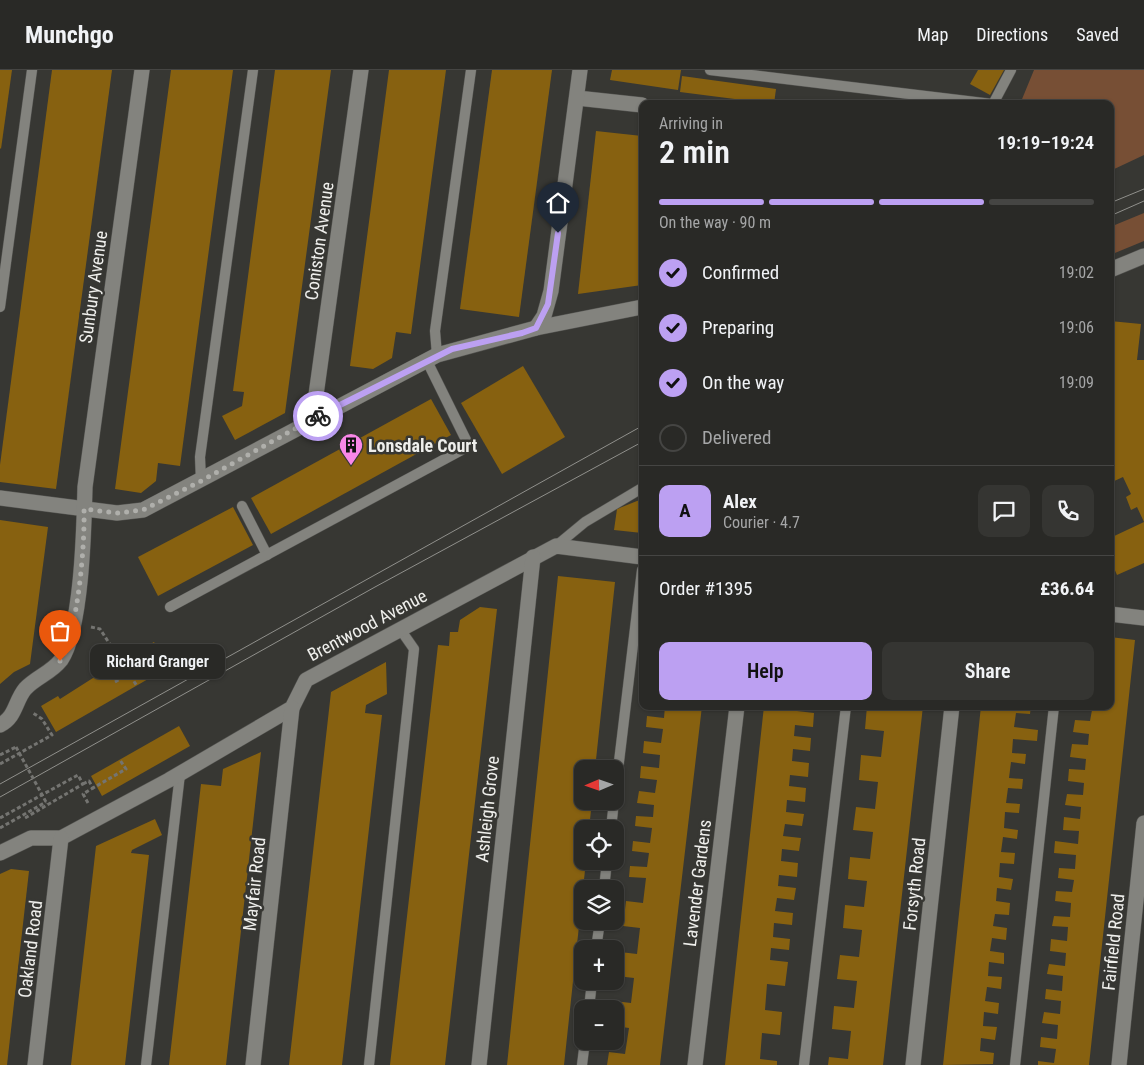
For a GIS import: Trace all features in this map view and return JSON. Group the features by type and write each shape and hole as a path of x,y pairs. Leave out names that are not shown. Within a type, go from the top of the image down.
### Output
{"street":[{"name":"Sunbury Avenue","path":"0,725 10,718 26,688 51,671 60,661 66,652 74,624 85,527 86,478 142,70"},
{"name":"Coniston Avenue","path":"318,416 316,395 361,70"},
{"path":"536,328 544,316 551,291 580,70"},
{"path":"576,98 639,105"},
{"path":"1114,268 1144,256"},
{"path":"0,498 129,513 156,504 318,416 452,349 536,328 639,308"},
{"path":"556,546 639,557"},
{"name":"Brentwood Avenue","path":"292,708 306,680 556,546"},
{"name":"Ashleigh Grove","path":"479,1065 533,557"},
{"path":"1114,614 1144,618"},
{"path":"0,853 31,838 61,838 180,774 292,708"},
{"name":"Mayfair Road","path":"253,1065 292,708"},
{"name":"Lavender Gardens","path":"695,1065 736,710"},
{"name":"Forsyth Road","path":"913,1065 952,710"},
{"name":"Fairfield Road","path":"1119,1065 1144,823"},
{"name":"Oakland Road","path":"35,1065 61,838"}],"lane":[{"path":"0,307 32,70"},
{"path":"201,481 200,457 253,70"},
{"path":"170,607 469,446 432,358 471,70"},
{"path":"710,70 959,100"},
{"path":"994,100 1012,70"},
{"path":"556,546 585,522 639,490"},
{"path":"242,506 267,555"},
{"path":"619,760 639,595"},
{"path":"369,1065 414,649 400,629"},
{"path":"804,1065 846,710"},
{"path":"1015,1065 1054,710"},
{"path":"146,1065 180,774"},
{"path":"582,1065 584,1050"}],"path":[{"path":"74,624 100,629 137,686"},
{"path":"115,682 129,674"},
{"path":"0,764 52,735 42,719 17,704"},
{"path":"0,755 16,747 46,802 0,828"},
{"path":"83,794 126,769 120,760"},
{"path":"0,818 78,775 83,784"},
{"path":"31,838 23,820 89,781 93,788"}],"shaded area":[{"path":"1034,70 1144,70 1144,155 1114,169 1114,100 1022,100"},
{"path":"1144,213 1144,241 1114,253 1114,225"}],"building":[{"path":"0,70 12,70 1,149 0,148"},
{"path":"52,70 112,70 56,489 0,482 0,465"},
{"path":"171,70 233,70 180,466 158,463 156,481 141,493 115,489"},
{"path":"275,70 331,70 285,413 235,440 222,416 242,406 244,392 233,391"},
{"path":"389,70 446,70 411,334 396,332 392,358 373,369 350,366"},
{"path":"492,70 552,70 519,317 460,309"},
{"path":"612,70 681,70 678,90 610,80"},
{"path":"978,70 1004,70 990,95 970,84"},
{"path":"682,76 776,89 775,100 743,100 680,92"},
{"path":"596,131 639,136 639,285 578,294"},
{"path":"1114,321 1141,324 1137,360 1144,360 1144,522 1137,507 1131,510 1126,497 1131,494 1123,477 1114,481"},
{"path":"523,366 565,437 502,474 461,403"},
{"name":"Lonsdale Court","path":"431,399 451,435 271,534 251,498"},
{"path":"639,500 639,533 614,530 617,509"},
{"path":"233,507 253,545 158,596 138,557"},
{"path":"0,520 48,527 30,664 14,672 0,684"},
{"path":"1144,522 1144,563 1117,575 1114,568 1114,536"},
{"path":"558,576 615,582 596,760 574,760 574,810 591,810 590,820 574,820 574,870 585,870 584,880 574,880 574,930 579,930 577,940 574,940 574,972 564,1065 507,1065"},
{"path":"480,607 497,609 445,1065 390,1065 438,645 449,646 450,632 458,632 460,620"},
{"path":"1114,637 1135,640 1089,1065 1038,1065 1038,1061 1054,1063 1056,1049 1040,1047 1041,1037 1057,1039 1058,1025 1042,1023 1044,1012 1060,1014 1061,1001 1045,999 1046,989 1062,991 1063,976 1047,974 1049,964 1065,966 1066,953 1050,951 1051,939 1067,941 1068,927 1052,926 1054,916 1070,917 1071,903 1055,901 1056,891 1072,892 1074,880 1058,878 1059,868 1075,869 1076,855 1054,853 1055,841 1078,844 1079,831 1063,830 1064,817 1080,819 1081,807 1065,805 1067,794 1083,795 1084,783 1068,781 1069,769 1085,770 1086,759 1070,757 1072,744 1088,745 1089,734 1073,732 1075,720 1090,721 1092,710 1114,710"},
{"path":"154,642 169,667 56,732 41,706 58,696 60,699 104,671 106,674 134,658 132,654"},
{"path":"386,662 387,694 366,705 365,713 382,715 342,1065 289,1065 331,692"},
{"path":"665,710 702,710 660,1065 607,1065 609,1052 625,1054 629,1028 624,1027 624,1002 631,1003 634,978 624,977 624,952 637,954 640,928 624,926 624,918 626,901 643,903 646,878 629,877 630,866 647,867 649,853 632,851 633,841 650,843 652,828 635,826 636,816 653,817 654,805 637,803 639,791 655,793 657,780 640,778 641,766 659,768 660,755 643,753 644,741 661,743 663,729 646,727 647,716 664,718"},
{"path":"764,710 797,710 814,713 813,727 795,725 794,736 811,738 810,751 793,749 792,761 809,763 808,777 790,775 789,786 806,788 805,802 787,800 786,812 804,814 802,826 785,824 783,836 801,838 799,851 782,849 781,861 798,863 797,877 779,875 778,886 796,888 794,900 777,898 775,911 793,913 792,925 774,923 773,937 790,939 789,950 771,948 770,960 788,962 785,986 767,984 765,1010 782,1012 780,1035 762,1033 760,1059 777,1061 777,1065 725,1065"},
{"path":"867,710 923,710 883,1065 828,1065 829,1057 848,1059 851,1031 832,1029 834,1006 854,1008 857,981 837,979 840,955 859,957 862,930 843,928 845,905 864,907 867,881 848,879 850,857 870,859 873,832 853,830 856,807 875,809 878,782 859,780 861,755 881,757 884,731 865,729"},
{"path":"981,710 1030,710 1030,714 1016,713 1014,727 1038,730 1037,741 1013,739 1012,753 1026,754 1025,764 1011,762 1009,778 1023,779 1022,789 1008,788 1006,803 1020,804 1019,813 1005,812 1004,828 1018,830 1017,839 1003,837 1001,852 1015,853 1014,864 1000,863 999,877 1013,879 1011,890 997,888 996,901 1010,903 1009,915 995,914 993,926 1007,928 1006,940 992,938 990,951 1004,953 1004,964 989,962 988,976 1002,977 1001,989 987,987 985,1001 999,1003 998,1014 984,1012 983,1026 997,1027 995,1040 981,1038 980,1051 994,1053 993,1064 943,1065"},
{"path":"179,726 190,746 102,796 91,776"},
{"path":"261,752 226,1065 169,1065 201,784 221,786 223,769"},
{"path":"155,819 162,835 132,850 131,853 149,855 125,1065 71,1065 96,846"},
{"path":"11,869 29,871 7,1065 0,1065 0,874"}],"tram line":[{"path":"1114,201 1144,189"},
{"path":"1114,214 1144,201"},
{"path":"0,784 639,428"},
{"path":"0,797 375,587 639,444"}],"way so far":[{"path":"60,661 66,652 74,624 85,527 84,509 117,513 143,510 201,481 318,416"}],"place":[{"name":"Lonsdale Court","path":"351,466"},
{"name":"Richard Granger","path":"60,661"}],"route":[{"path":"318,416 437,355 452,349 536,328 544,316 548,304 558,233"}]}
